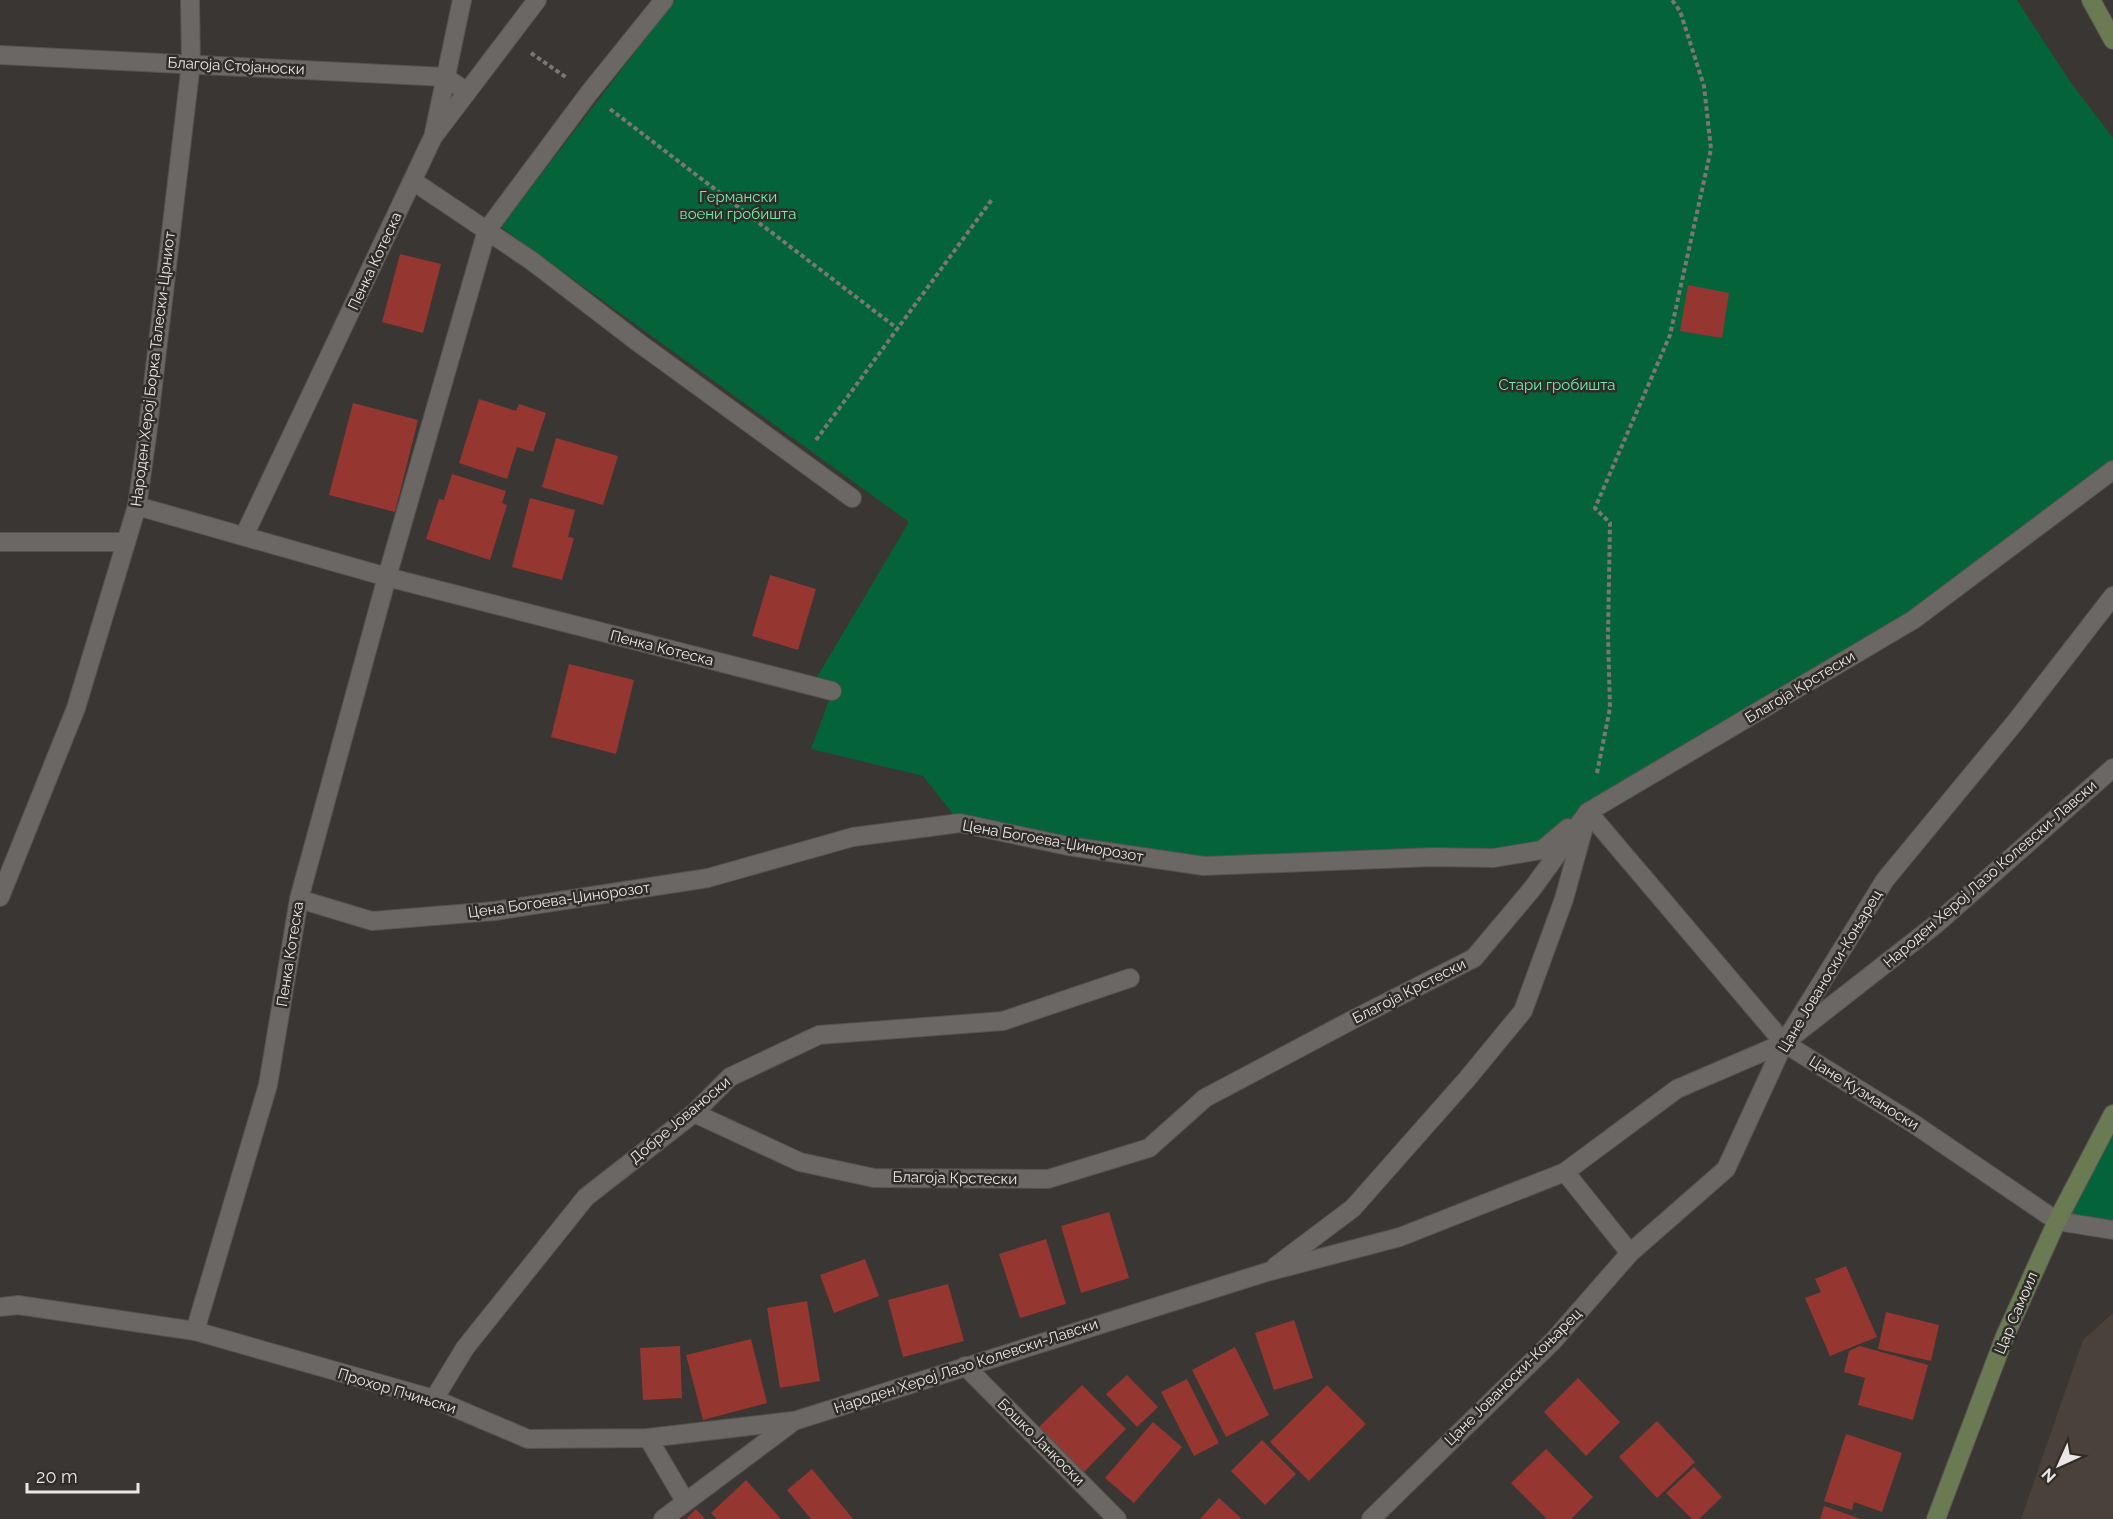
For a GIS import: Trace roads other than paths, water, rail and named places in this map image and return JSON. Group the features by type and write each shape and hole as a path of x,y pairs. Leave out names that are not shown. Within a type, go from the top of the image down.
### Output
{"street":[{"name":"Народен Херој Борка Талески-Црниот","path":"0,897 76,708 137,506 191,63 190,0"},
{"name":"Пенка Котеска","path":"434,137 462,0"},
{"name":"Пенка Котеска","path":"244,536 434,137 537,0"},
{"name":"Пенка Котеска","path":"195,1331 268,1085 299,899 387,577 487,230 589,93 664,0"},
{"path":"2091,0 2113,40"},
{"name":"Благоја Стојаноски","path":"0,55 445,77"},
{"path":"445,77 467,92"},
{"path":"413,181 532,261 639,343 852,498"},
{"name":"Благоја Крстески","path":"694,1113 800,1162 874,1178 1048,1179 1149,1148 1205,1098 1474,958 1532,889 1588,812 1913,620 2113,470"},
{"name":"Пенка Котеска","path":"137,506 387,577 832,692"},
{"path":"0,542 126,542"},
{"name":"Цане Јованоски-Коњарец","path":"1371,1519 1554,1340 1630,1253 1726,1169 1784,1043 1885,880 2017,720 2113,596"},
{"name":"Народен Херој Лазо Колевски-Лавски","path":"663,1519 794,1421 1268,1272 1400,1237 1565,1172 1677,1089 1784,1043 1935,925 2113,768"},
{"name":"Цена Богоева-Џинорозот","path":"299,899 372,921 495,911 708,878 853,837 960,823 1068,846 1204,866 1433,857 1493,858 1542,850 1588,812"},
{"name":"Цане Кузманоски","path":"1588,812 1784,1043 1914,1124 2057,1221 2113,1230"},
{"name":"Народен Херој Лазо Колевски-Лавски","path":"1268,1272 1353,1208 1460,1088 1523,1011 1564,899 1588,812"},
{"name":"Добре Јованоски","path":"434,1399 465,1348 586,1197 694,1113 730,1077 819,1035 1003,1021 1130,978"},
{"name":"Цар Самоил","path":"1936,1519 2005,1336 2057,1221 2113,1114"},
{"path":"1565,1172 1630,1253"},
{"name":"Прохор Пчињски","path":"0,1307 18,1305 195,1331 434,1399 528,1439 648,1438 794,1421"},
{"name":"Бошко Јанкоски","path":"965,1366 1117,1519"},
{"path":"648,1438 685,1501"}],"park label":[{"name":"Германски воени гробишта","path":"738,206"},
{"name":"Стари гробишта","path":"1557,385"}]}
